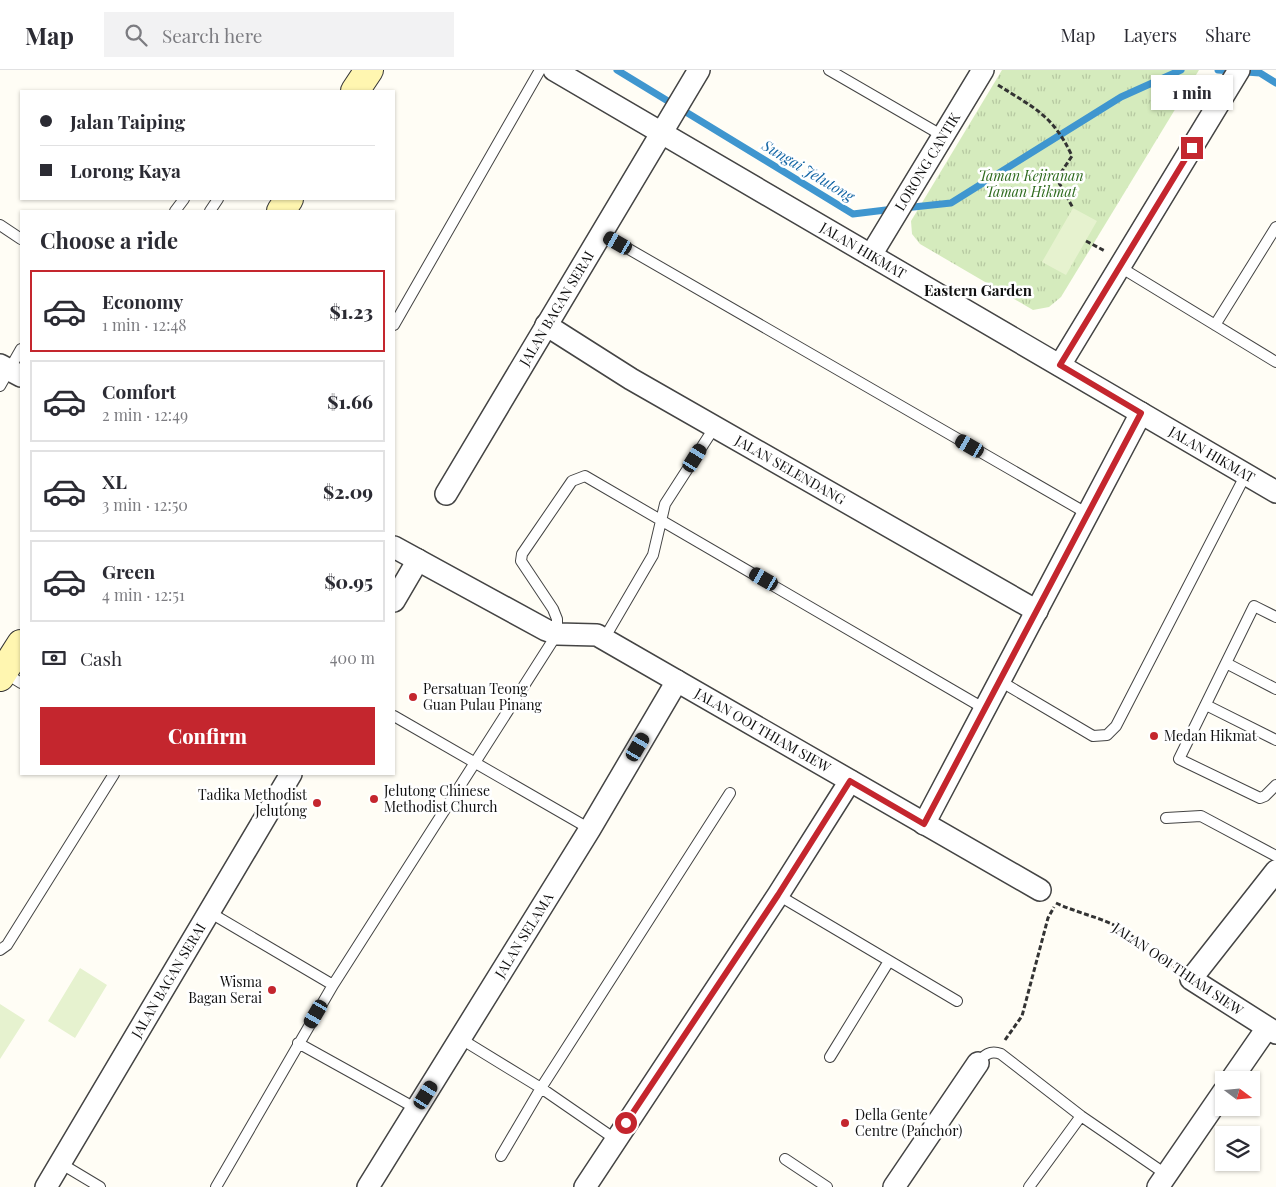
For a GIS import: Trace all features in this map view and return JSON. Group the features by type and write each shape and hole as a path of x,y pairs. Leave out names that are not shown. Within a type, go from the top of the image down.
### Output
{"main road":[{"path":"357,90 368,70"}],"street":[{"name":"JALAN HIKMAT","path":"554,70 663,129 871,255 1246,474 1274,486"},
{"name":"JALAN BAGAN SERAI","path":"446,494 699,70"},
{"path":"1060,365 1239,70"},
{"name":"LORONG CANTIK","path":"871,255 982,72"},
{"name":"JALAN SELENDANG","path":"546,325 631,379 714,428 1037,611"},
{"path":"924,824 1141,413"},
{"name":"JALAN OOI THIAM SIEW","path":"395,547 546,630 557,634 597,635 1048,896"},
{"path":"395,599 418,560"},
{"name":"JALAN SELAMA","path":"368,1187 590,829 676,681"},
{"name":"JALAN BAGAN SERAI","path":"46,1187 290,775"},
{"path":"584,1187 778,895 850,781"},
{"path":"1191,979 1276,871"},
{"name":"JALAN OOI THIAM SIEW","path":"1191,979 1271,1031"},
{"path":"1238,1071 1271,1031"},
{"path":"894,1187 986,1058"},
{"path":"1163,1181 1215,1104"}],"lane":[{"path":"395,323 540,70"},
{"path":"829,70 943,136"},
{"path":"846,80 852,70"},
{"path":"0,225 20,238"},
{"path":"1215,324 1276,227"},
{"path":"601,233 1088,514"},
{"path":"1120,266 1276,362"},
{"path":"8,374 20,351"},
{"path":"604,639 653,555 665,504 714,428"},
{"path":"1000,681 1093,736 1107,735 1116,726 1246,474"},
{"path":"216,1187 333,985 557,634 557,619 522,561 522,554 572,481 585,476 985,709"},
{"path":"1276,617 1254,606 1179,759 1260,798 1265,796 1276,785"},
{"path":"1226,663 1276,689"},
{"path":"1206,705 1276,740"},
{"path":"395,717 590,829"},
{"path":"0,950 7,945 113,775"},
{"path":"501,1156 541,1088 730,793"},
{"path":"1166,818 1201,816 1276,856"},
{"path":"778,895 957,1001"},
{"path":"209,912 333,985"},
{"path":"830,1057 889,961"},
{"path":"461,1039 541,1088 615,1139"},
{"path":"298,1044 417,1109"},
{"path":"986,1058 1081,1116 1163,1181"},
{"path":"1029,1187 1081,1116"},
{"path":"785,1159 827,1187"},
{"path":"60,1163 100,1187"}],"path":[{"path":"982,72 1042,113 1057,128 1072,156 1058,181 1073,208"},
{"path":"986,1058 1012,1032 1022,1016 1048,918 1048,896"},
{"name":"JALAN OOI THIAM SIEW","path":"1048,896 1074,912 1095,917 1115,926 1191,979"}],"green space":[{"name":"Taman Kejiranan Taman Hikmat","path":"1002,70 1199,70 1061,297 1049,307 1033,310 920,244 912,234 911,221"},
{"path":"1073,208 1097,221 1066,275 1042,262"},
{"path":"80,968 107,985 75,1038 48,1021"},
{"path":"0,1004 25,1020 0,1059"}],"waterway":[{"name":"Sungai Jelutong","path":"617,70 853,214 894,209"},
{"name":"Sungai Jelutong","path":"904,208 951,203 1121,97 1181,70"},
{"name":"Sungai Jelutong","path":"1218,70 1260,73 1276,83"}],"place":[{"name":"Persatuan Teong Guan Pulau Pinang","path":"413,697"},
{"name":"Medan Hikmat","path":"1154,736"},
{"name":"Jelutong Chinese Methodist Church","path":"374,799"},
{"name":"Tadika Methodist Jelutong","path":"317,803"},
{"name":"Wisma Bagan Serai","path":"272,990"},
{"name":"Della Gente Centre (Panchor)","path":"845,1123"}],"district":[{"name":"Eastern Garden","path":"978,291"}],"route":[{"path":"626,1123 778,895 850,781 924,824 1141,413 1060,365 1192,148"}]}
